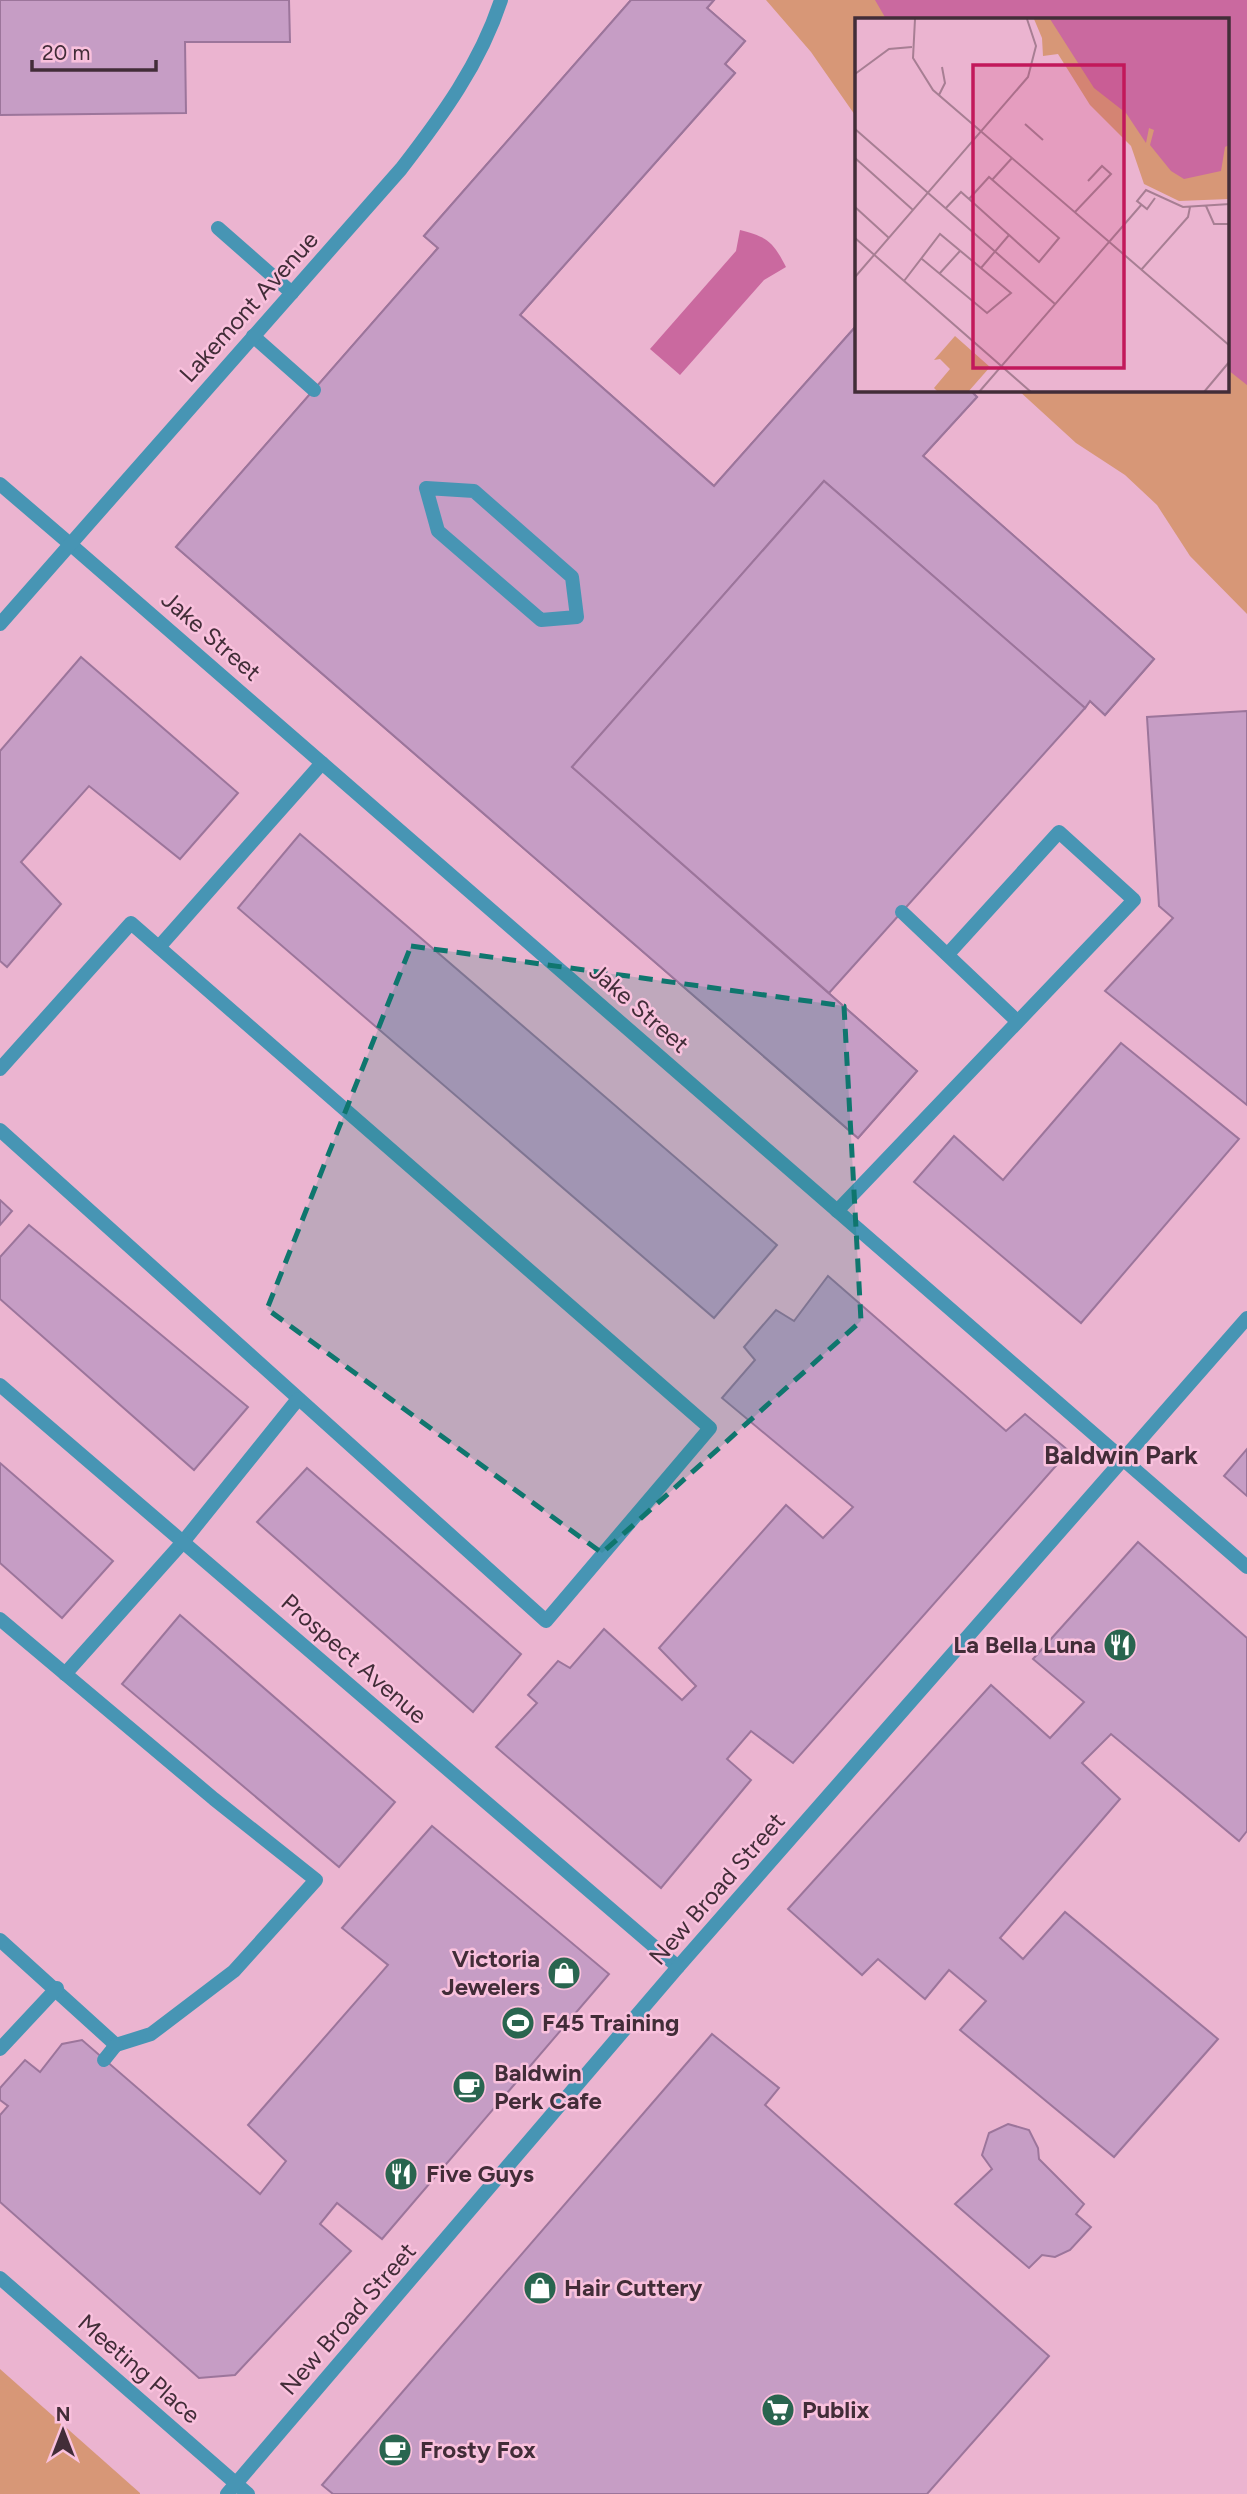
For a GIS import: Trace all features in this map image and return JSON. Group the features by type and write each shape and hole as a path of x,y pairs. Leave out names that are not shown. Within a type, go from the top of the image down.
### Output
{"street":[{"name":"Lakemont Avenue","path":"0,624 401,169 452,102 490,33 501,0"},
{"path":"218,228 292,293"},
{"path":"253,336 314,390"},
{"name":"Jake Street","path":"0,484 1247,1567"},
{"path":"426,488 474,491 572,577 577,617 541,620 438,531 426,488"},
{"path":"159,947 322,764"},
{"path":"837,1211 1134,900 1059,832 948,954"},
{"path":"902,912 1017,1021"},
{"path":"0,1069 131,923 710,1428 547,1621 0,1130"},
{"name":"New Broad Street","path":"231,2489 678,1967 1247,1318"},
{"name":"Prospect Avenue","path":"0,1385 678,1967"},
{"path":"65,1674 183,1542 298,1399"},
{"path":"0,1619 316,1880 233,1971 151,2034 116,2045 104,2060"},
{"path":"0,1940 57,1988 116,2045"},
{"path":"0,2049 57,1988"},
{"name":"Meeting Place","path":"0,2277 231,2489 248,2494"}],"highlighted area":[{"path":"411,946 844,1006 861,1321 602,1553 267,1309"}],"shaded area":[{"path":"766,0 1247,0 1247,614 1190,556 1157,505 1125,475 1076,443 1020,392 1230,392 1230,18 855,18 855,115 811,52"},
{"path":"875,0 1247,0 1247,385 1230,372 1230,18 885,18"},
{"path":"740,230 769,242 786,267 764,280 680,375 650,349 736,251"},
{"path":"0,2369 140,2493 140,2494 0,2494"}],"building":[{"path":"0,0 289,0 290,42 185,42 186,113 0,115"},
{"path":"631,0 714,0 707,8 745,41 725,64 735,73 520,315 714,486 855,327 855,392 972,392 977,397 923,456 1154,659 1105,715 1090,701 1085,708 824,481 572,767 917,1071 858,1138 176,547 438,248 424,236"},
{"path":"631,0 714,0 707,8 745,41 725,64 735,73 520,315 714,486 855,327 855,392 972,392 977,397 923,456 1154,659 1105,715 1090,701 1085,708 824,481 572,767 917,1071 858,1138 176,547 438,248 424,236"},
{"path":"824,481 1085,708 829,993 572,767"},
{"path":"81,657 238,793 180,859 89,786 21,862 61,904 7,967 0,961 0,751"},
{"path":"1247,711 1247,1105 1105,991 1173,918 1159,906 1147,717"},
{"path":"300,834 777,1245 714,1318 238,908"},
{"path":"1121,1043 1239,1139 1081,1323 914,1182 954,1136 1003,1180"},
{"path":"0,1200 12,1211 0,1225"},
{"path":"29,1225 248,1407 194,1470 0,1299 0,1257"},
{"path":"828,1276 1006,1431 1025,1414 1069,1451 793,1763 751,1731 727,1759 751,1780 661,1888 496,1747 537,1703 528,1695 558,1661 570,1668 604,1629 682,1700 696,1686 659,1648 786,1505 823,1538 853,1507 722,1398 755,1360 744,1347 776,1310 794,1321"},
{"path":"1247,1449 1247,1496 1224,1476"},
{"path":"0,1463 113,1561 62,1618 0,1563"},
{"path":"307,1468 521,1654 473,1712 257,1522"},
{"path":"1138,1542 1247,1638 1247,1831 1239,1841 1111,1734 1082,1763 1120,1799 1000,1938 1023,1959 1065,1912 1218,2039 1114,2157 960,2030 986,2001 949,1970 925,1999 878,1959 862,1975 788,1909 991,1685 1050,1738 1084,1702 1033,1659"},
{"path":"180,1615 395,1802 339,1867 122,1684"},
{"path":"432,1826 609,1974 382,2239 337,2203 320,2224 351,2251 235,2375 199,2378 0,2202 0,2115 8,2106 0,2100 0,2088 25,2060 40,2072 62,2044 82,2040 260,2194 286,2161 248,2125 388,1965 342,1928"},
{"path":"712,2034 779,2088 765,2105 1049,2356 927,2494 333,2494 322,2485"},
{"path":"1008,2124 1029,2130 1038,2148 1039,2159 1084,2204 1076,2214 1091,2227 1070,2250 1055,2257 1042,2255 1029,2268 955,2204 992,2169 982,2155 989,2133"}],"place":[{"name":"La Bella Luna","path":"1120,1645"},
{"name":"Victoria Jewelers","path":"564,1973"},
{"name":"F45 Training","path":"518,2023"},
{"name":"Baldwin Perk Cafe","path":"469,2087"},
{"name":"Five Guys","path":"401,2174"},
{"name":"Hair Cuttery","path":"540,2288"},
{"name":"Publix","path":"778,2410"},
{"name":"Frosty Fox","path":"395,2450"}],"district":[{"name":"Baldwin Park","path":"1121,1455"}]}
